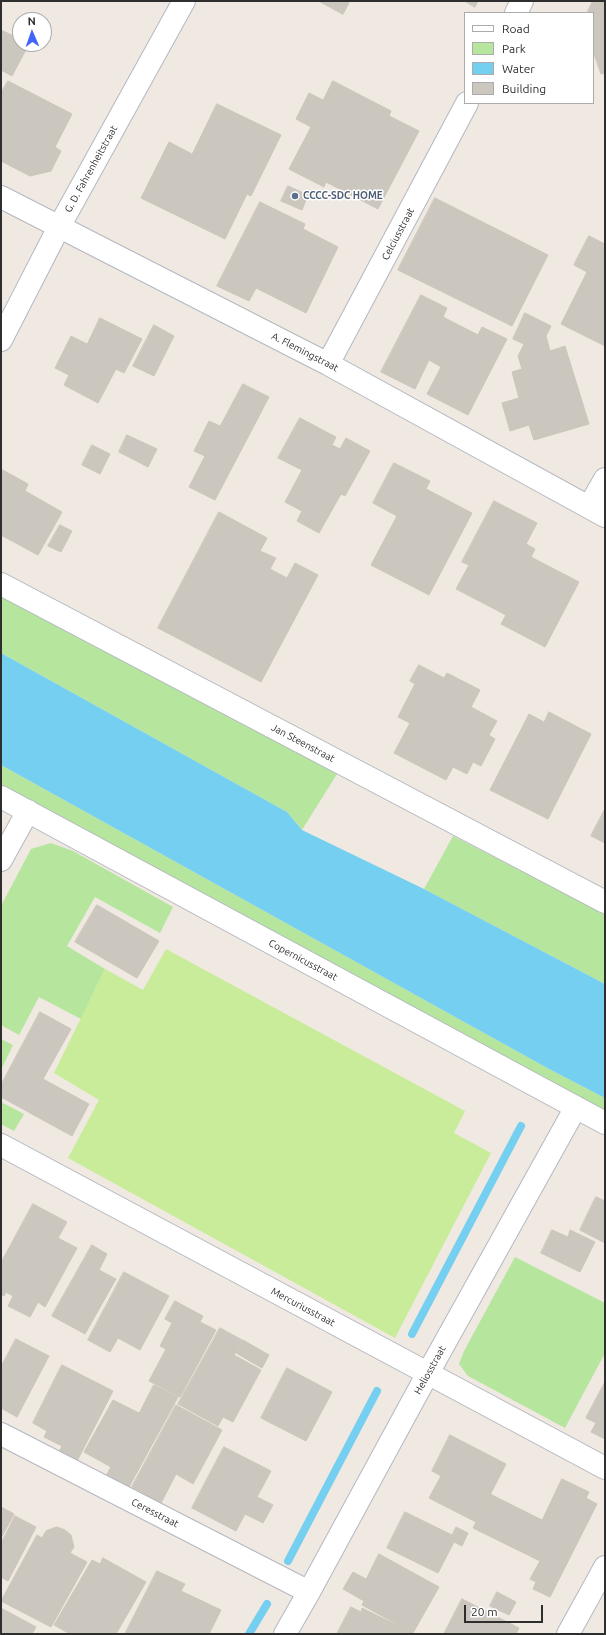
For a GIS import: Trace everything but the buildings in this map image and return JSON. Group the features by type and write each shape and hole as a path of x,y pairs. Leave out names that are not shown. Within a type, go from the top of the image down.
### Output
{"street":[{"name":"G. D. Fahrenheitstraat","path":"1,340 59,227 184,1"},
{"path":"516,12 522,1"},
{"name":"Celciusstraat","path":"328,364 466,104"},
{"name":"A. Flemingstraat","path":"1,197 328,364 597,511"},
{"path":"597,511 605,478"},
{"name":"Jan Steenstraat","path":"1,584 605,902"},
{"name":"Copernicusstraat","path":"1,797 605,1123"},
{"path":"1,860 28,811"},
{"name":"Heliosstraat","path":"285,1634 310,1592 428,1373 576,1107"},
{"name":"Mercuriusstraat","path":"1,1145 605,1468"},
{"name":"Ceresstraat","path":"1,1434 310,1592"},
{"path":"568,1634 605,1567"}],"green space":[{"path":"1,594 337,774 302,830 287,812 1,653"},
{"path":"1,765 549,1069 605,1098 605,1113 1,785"},
{"path":"453,836 605,914 605,984 424,889"},
{"path":"51,843 73,851 173,907 160,933 95,897 67,946 105,969 81,1019 39,997 19,1035 1,1025 1,906 31,849"},
{"path":"166,949 465,1111 454,1133 491,1153 395,1338 68,1158 99,1100 54,1073 105,969 143,990"},
{"path":"1,1039 13,1045 1,1070"},
{"path":"1,1102 24,1114 14,1131 1,1124"},
{"path":"515,1257 605,1303 605,1353 565,1428 468,1376 459,1364 464,1351"}],"water":[{"path":"1,653 287,812 302,830 424,889 605,984 605,1098 549,1069 1,765"}],"waterway":[{"path":"412,1334 521,1126"},
{"path":"288,1561 377,1391"},
{"path":"249,1634 267,1604"}],"place":[{"name":"CCCC-SDC HOME","path":"295,196"}]}
